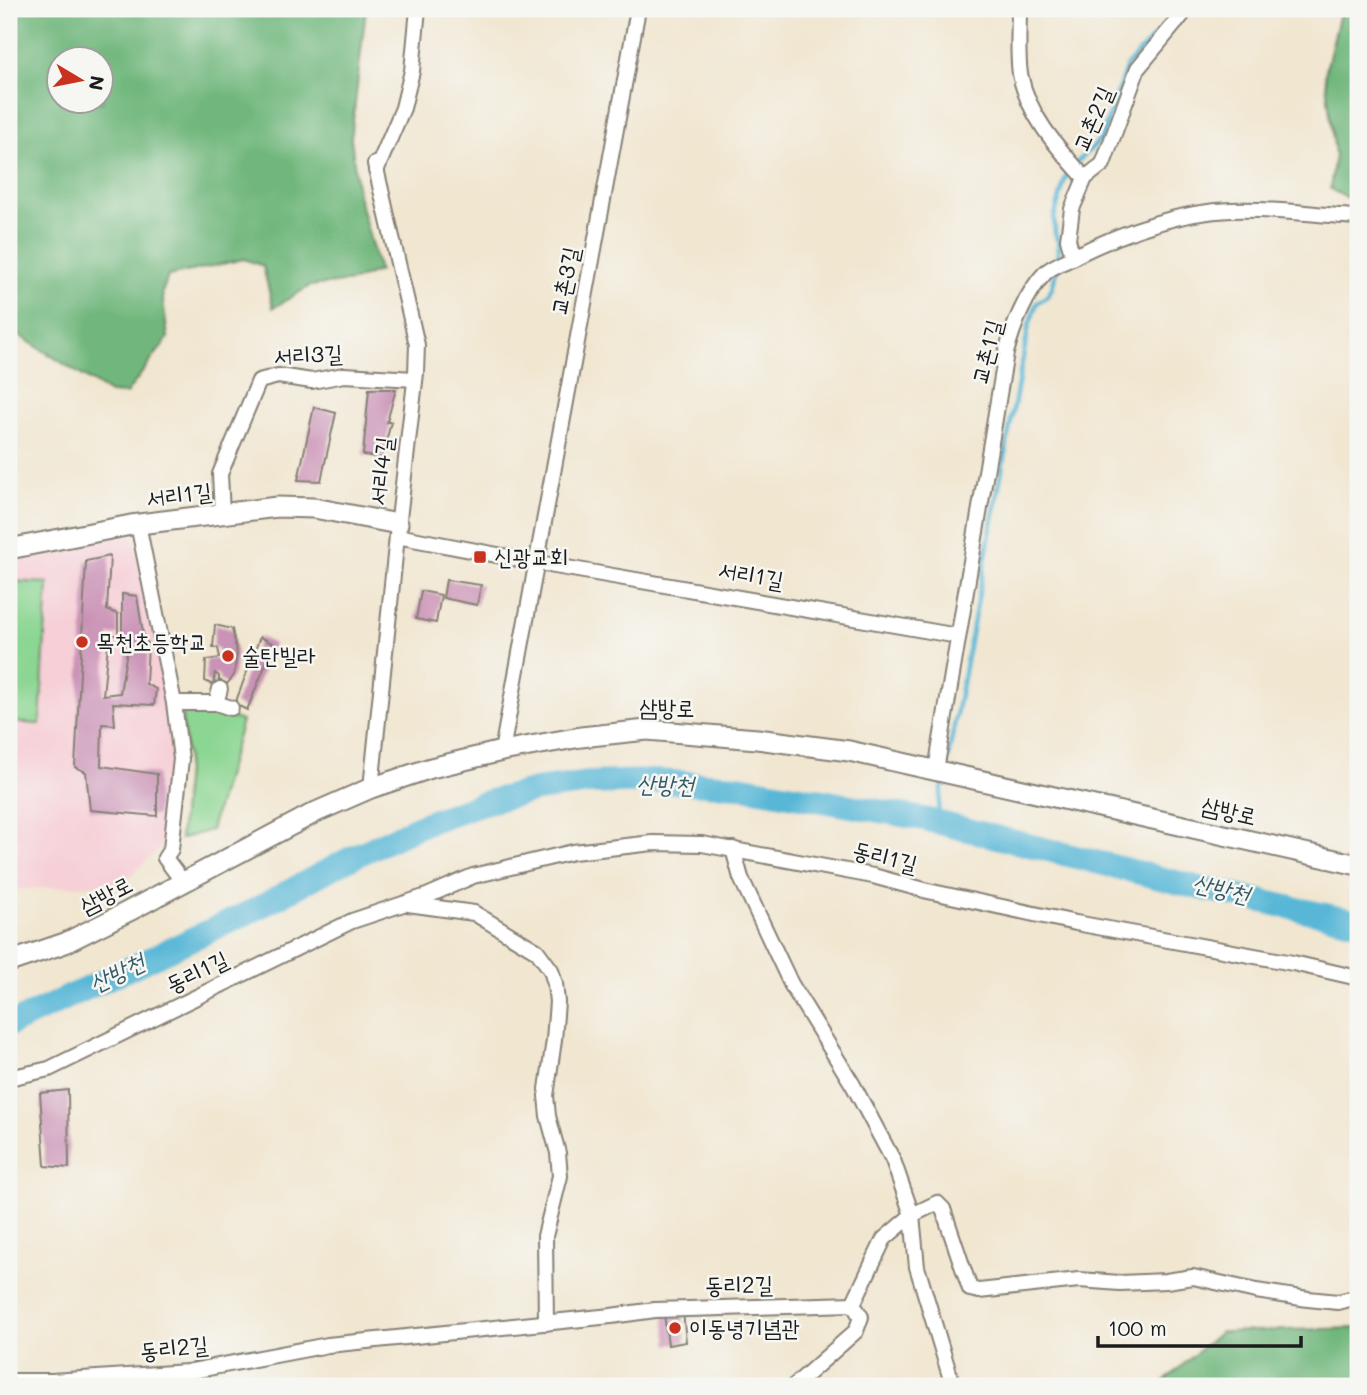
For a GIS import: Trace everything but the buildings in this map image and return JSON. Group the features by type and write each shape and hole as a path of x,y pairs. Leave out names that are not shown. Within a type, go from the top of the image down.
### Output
{"street":[{"name":"서리4길","path":"371,788 417,345 376,167 403,108 412,71 418,9"},
{"name":"교촌3길","path":"536,562 638,9"},
{"path":"1019,9 1020,72 1025,91 1042,126 1083,176"},
{"name":"교촌2길","path":"1069,259 1068,239 1072,209 1083,176 1103,164 1138,68 1187,9"},
{"name":"교촌1길","path":"942,771 958,636 1008,344 1019,316 1048,270 1133,231 1187,216 1259,210 1358,217"},
{"name":"서리3길","path":"222,514 220,474 259,381 278,376 312,381 344,375 415,379"},
{"name":"서리1길","path":"9,549 138,524 277,507 314,508 536,562 958,636"},
{"path":"138,524 174,703 181,759 171,849 165,858 183,882"},
{"path":"502,751 536,562"},
{"path":"174,703 218,696 231,708"},
{"name":"삼방로","path":"9,962 65,943 316,812 371,788 430,768 502,751 581,737 660,731 757,739 849,751 1358,865"},
{"name":"동리1길","path":"9,1078 49,1069 352,921 427,896 474,876 573,852 653,843 702,844 733,849 873,876 928,891 1076,923 1293,963 1358,978"},
{"path":"733,849 741,878 791,984 853,1085 893,1160 912,1215 917,1267 953,1386"},
{"name":"동리1길","path":"403,903 474,913 537,951 553,977 557,1002 546,1096 560,1176 545,1236 545,1323"},
{"path":"794,1386 856,1331 861,1317 853,1304 884,1239 912,1215 937,1203 943,1209 970,1289 979,1291 1079,1280 1120,1283 1193,1277 1308,1299 1338,1302 1358,1297"},
{"name":"동리2길","path":"9,1381 45,1383 187,1372 328,1345 655,1310 853,1304"}],"shaded area":[{"name":"목천초등학교","path":"133,534 174,725 168,840 123,883 9,890 19,840 9,832 9,559"}],"green space":[{"path":"9,9 366,9 351,138 358,195 379,271 353,281 310,286 273,308 263,266 244,259 168,276 162,293 168,338 126,394 110,393 9,329"},
{"path":"1341,9 1358,9 1358,199 1345,197 1330,189 1335,155 1325,74"},
{"path":"9,581 48,583 40,724 9,722"},
{"path":"181,709 217,712 242,721 211,830 180,839 187,758"},
{"path":"1358,1328 1358,1386 1159,1386 1220,1332"}],"waterway":[{"path":"1057,260 1059,245 1054,218 1065,179 1070,169 1101,139 1127,65 1170,20"},
{"path":"946,769 1029,325 1037,303 1047,296 1052,288 1057,269"},
{"path":"936,822 944,777"},
{"name":"산방천","path":"9,1025 256,909 347,860 426,823 483,803 536,790 589,783 655,781 738,786 924,819 1200,888 1358,922"}],"place":[{"name":"신광교회","path":"480,557"},
{"name":"목천초등학교","path":"82,642"},
{"name":"술탄빌라","path":"228,656"},
{"name":"이동녕기념관","path":"675,1328"}]}
